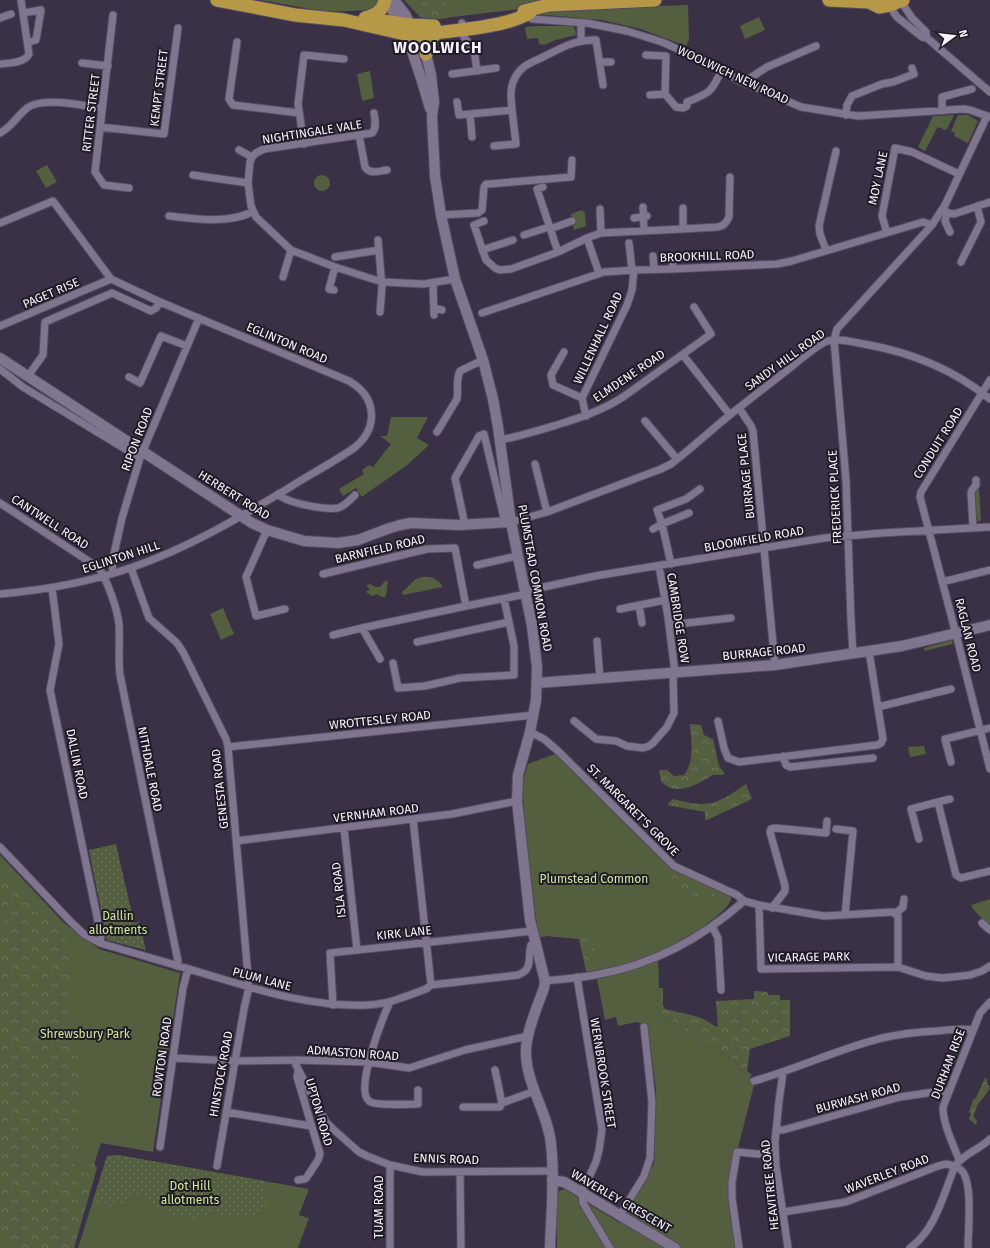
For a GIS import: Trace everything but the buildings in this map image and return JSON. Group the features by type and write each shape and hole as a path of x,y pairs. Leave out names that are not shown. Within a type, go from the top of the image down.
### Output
{"highway":[{"path":"217,0 295,15 438,32 549,5 655,0"},
{"path":"344,20 365,18 378,12 383,7 386,0"},
{"path":"828,0 871,1 879,6 896,1"},
{"path":"365,18 408,29 432,26 462,26"},
{"path":"426,54 431,38 438,32"}],"street":[{"path":"0,64 27,58 30,51 21,0"},
{"path":"386,0 426,54 433,88 434,102 432,116"},
{"path":"394,0 408,29 432,116"},
{"path":"896,1 926,32 927,38"},
{"path":"896,1 894,13 897,17 922,37 927,38 990,92"},
{"path":"23,13 41,10 36,40 28,42"},
{"name":"WOOLWICH NEW ROAD","path":"528,11 532,20 581,23 627,31 662,42 722,69 736,79 801,107 858,116 942,110 970,110 988,116"},
{"path":"0,18 11,14"},
{"name":"RITTER STREET","path":"113,15 95,168 97,176 104,185 129,188"},
{"path":"581,23 581,40"},
{"path":"462,26 464,37 474,50 477,70"},
{"name":"KEMPT STREET","path":"100,127 164,134 178,28"},
{"path":"494,146 519,144 512,110 512,87 516,76 524,66 568,44 581,40 596,40 603,85"},
{"path":"237,42 229,98 233,105 299,112"},
{"path":"744,82 767,67 816,46"},
{"path":"304,144 298,104 304,55 344,59"},
{"path":"646,55 666,56 665,94 676,107 683,108 687,106 687,102 706,94 712,89 722,69"},
{"path":"600,62 611,62"},
{"path":"82,63 108,66"},
{"path":"452,74 496,68"},
{"path":"846,115 852,96 882,84 894,82 914,74 912,68"},
{"path":"942,110 942,97 972,89"},
{"path":"650,94 665,94"},
{"path":"0,133 10,127 29,107 38,103 53,102 102,108"},
{"path":"457,102 459,115 512,110"},
{"name":"NIGHTINGALE VALE","path":"252,212 248,183 250,162 256,153 264,149 372,133 375,130 374,113"},
{"path":"470,114 472,137"},
{"name":"PLUMSTEAD COMMON ROAD","path":"432,116 435,176 441,215 455,279 483,360 493,399 500,440 506,519 517,556 536,648 537,683 534,715 518,775 517,800 532,931 545,981 528,1036 526,1058 535,1091 549,1132 553,1176 550,1248"},
{"name":"SANDY HILL ROAD","path":"506,519 547,512 661,469 677,459 730,415 823,343 834,340 837,329 945,211 959,174 988,116"},
{"path":"359,135 367,171 387,170"},
{"name":"MOY LANE","path":"887,233 882,216 895,148 910,151 959,174"},
{"path":"239,150 252,157"},
{"path":"826,250 820,234 819,226 836,151"},
{"path":"441,215 478,213 482,210 484,187 486,184 571,177 572,160"},
{"path":"193,175 248,183"},
{"path":"484,221 474,225 486,260 495,268 506,270 558,252 601,233 722,226 727,222 729,217 730,177"},
{"path":"537,189 558,252"},
{"name":"EGLINTON ROAD","path":"0,223 53,201 110,279 160,302 349,381 361,389 371,408 371,422 366,436 360,443 348,452 242,516"},
{"path":"950,232 945,221 945,211 954,214 990,202"},
{"path":"962,262 980,222 977,206"},
{"path":"643,207 645,216 644,231"},
{"path":"683,208 683,229"},
{"path":"600,209 601,233"},
{"path":"169,216 210,220 245,215 252,212 260,222 291,250 335,267 382,282 433,283 455,279"},
{"path":"634,218 645,216"},
{"path":"524,236 572,221"},
{"name":"BROOKHILL ROAD","path":"482,313 599,273 633,270 777,264 923,222 932,226"},
{"path":"587,238 599,273"},
{"path":"378,240 382,282 380,312"},
{"path":"482,250 513,240"},
{"name":"WILLENHALL ROAD","path":"586,416 582,398 627,305 632,290 633,270 629,243"},
{"path":"283,277 291,250"},
{"path":"335,257 379,250"},
{"path":"653,256 654,269"},
{"path":"672,256 673,269"},
{"path":"334,290 329,289 335,267"},
{"name":"PAGET RISE","path":"0,326 110,279"},
{"path":"433,283 434,311 442,310"},
{"path":"28,376 43,355 46,322 112,293 151,311 156,308 160,302"},
{"name":"ELMDENE ROAD","path":"500,440 532,433 586,416 611,405 711,334 694,307"},
{"name":"RIPON ROAD","path":"113,573 112,563 122,518 141,455 199,318"},
{"path":"130,377 140,383 161,336 187,346"},
{"path":"834,340 872,345 940,366 975,386 990,398"},
{"name":"FREDERICK PLACE","path":"834,340 845,472 850,620 853,654"},
{"path":"564,352 551,375 553,385 582,398"},
{"path":"683,355 730,415"},
{"name":"HERBERT ROAD","path":"0,358 141,455"},
{"path":"437,432 457,399 458,392 456,379 460,371 483,360"},
{"name":"HERBERT ROAD","path":"0,369 23,387 267,530 304,540 338,543 358,540 400,525 419,523 465,524 506,519"},
{"name":"CONDUIT ROAD","path":"929,530 921,502 921,492 990,380"},
{"name":"BURRAGE PLACE","path":"739,408 753,431 775,665"},
{"path":"645,421 677,459"},
{"path":"465,524 455,478 479,436 484,434 506,519"},
{"path":"535,464 547,512"},
{"path":"973,527 971,493 976,485 976,480"},
{"path":"671,564 662,524 657,510 686,499 700,489"},
{"path":"278,494 282,498 314,507 330,509 339,508 346,504 355,495"},
{"name":"CANTWELL ROAD","path":"0,503 99,568 105,576"},
{"path":"653,529 689,513"},
{"name":"EGLINTON HILL","path":"0,594 52,588 105,576 131,568 161,557 189,544 242,516"},
{"name":"BLOOMFIELD ROAD","path":"525,593 595,576 848,535 990,527"},
{"path":"267,530 246,577 256,616 285,608"},
{"name":"RAGLAN ROAD","path":"929,530 990,769"},
{"name":"BARNFIELD ROAD","path":"323,574 427,549 455,548 466,606"},
{"path":"477,564 517,556"},
{"name":"CAMBRIDGE ROW","path":"574,721 596,739 616,741 627,746 643,748 649,746 667,727 674,713 674,673 670,625 658,566"},
{"name":"GENESTA ROAD","path":"131,568 149,618 177,643 183,652 226,739 228,747 249,987"},
{"path":"942,582 990,570"},
{"name":"NITHDALE ROAD","path":"105,576 119,624 120,675 178,962 177,966"},
{"name":"DALLIN ROAD","path":"52,588 59,644 50,690 101,936 100,943"},
{"path":"333,635 525,593"},
{"path":"393,663 398,688 425,686 460,678 514,675 514,646 504,598"},
{"path":"620,609 665,600"},
{"path":"639,605 642,623"},
{"path":"670,625 731,618"},
{"path":"417,642 509,622"},
{"name":"BURRAGE ROAD","path":"537,683 775,665 902,646 990,625"},
{"path":"362,628 380,659"},
{"path":"597,641 600,679"},
{"path":"718,721 724,748 728,758 739,762 877,745 881,743 883,739 869,651"},
{"path":"878,707 951,689"},
{"name":"WROTTESLEY ROAD","path":"228,747 534,715"},
{"path":"951,762 944,739 990,728"},
{"name":"ST. MARGARET'S GROVE","path":"530,732 544,739 558,751 674,866 738,895 744,901 772,908 824,916 893,912 896,914"},
{"path":"783,756 786,765 790,767 874,758"},
{"path":"919,839 911,809 950,799"},
{"name":"VERNHAM ROAD","path":"236,841 452,814 517,800"},
{"path":"938,802 956,875 961,878 990,871"},
{"path":"414,819 431,985"},
{"path":"772,908 785,886 770,829 774,828 826,833 827,821"},
{"name":"ISLA ROAD","path":"344,828 357,950"},
{"path":"836,829 853,831 845,915"},
{"name":"PLUM LANE","path":"0,847 71,922 85,935 100,943 249,987 299,1000 333,1005 369,1005 390,1002 426,989 431,985 513,976 524,973 529,965 530,945 535,943"},
{"path":"904,899 903,907 896,914 898,916 898,967 926,976 943,978 970,975 982,971 990,966"},
{"path":"545,981 606,973 635,965 656,957 691,940 744,901"},
{"name":"VICARAGE PARK","path":"759,905 761,969 898,967"},
{"path":"982,923 990,930"},
{"path":"712,926 718,938 721,990"},
{"name":"KIRK LANE","path":"333,1005 330,953 532,931"},
{"name":"ROWTON ROAD","path":"160,1148 183,988 188,969"},
{"name":"WERNBROOK STREET","path":"577,978 602,1129 596,1162 582,1192"},
{"name":"HINSTOCK ROAD","path":"218,1166 234,1061 249,987"},
{"path":"390,1002 383,1017 368,1062 364,1091 365,1097 371,1103 418,1104 418,1090"},
{"name":"DURHAM RISE","path":"968,1248 968,1188 966,1178 957,1163 943,1116 942,1107 980,1012 990,1002"},
{"path":"620,1215 644,1176 650,1158 652,1102 644,1027"},
{"path":"754,1081 783,1073 826,1056 881,1038 926,1032 966,1029 973,1030"},
{"name":"ADMASTON ROAD","path":"173,1058 234,1061 296,1060 368,1062 409,1068 465,1050 528,1036"},
{"name":"ENNIS ROAD","path":"296,1060 296,1064 326,1122 333,1130 359,1152 367,1156 390,1165 423,1172 553,1176"},
{"path":"495,1070 502,1103"},
{"name":"UPTON ROAD","path":"300,1071 297,1073 297,1077 320,1154 318,1160 302,1179"},
{"name":"HEAVITREE ROAD","path":"783,1073 776,1130 775,1153 788,1248"},
{"path":"463,1106 500,1107 502,1103 535,1091"},
{"name":"BURWASH ROAD","path":"776,1130 783,1130 900,1097 941,1091 947,1092"},
{"path":"226,1112 311,1126"},
{"name":"WAVERLEY ROAD","path":"783,1212 846,1202 938,1166 957,1163 990,1139"},
{"path":"739,1248 732,1198 732,1182 737,1152 758,1154 775,1153"},
{"path":"910,1248 919,1242 933,1221 957,1163"},
{"name":"TUAM ROAD","path":"390,1165 390,1248"},
{"path":"460,1172 461,1248"},
{"name":"WAVERLEY CRESCENT","path":"553,1176 675,1248"},
{"path":"582,1192 583,1203 610,1248"}],"green space":[{"path":"260,0 380,0 379,3 371,10 327,12"},
{"path":"404,0 563,0 542,1 513,10 427,20 420,17"},
{"path":"413,0 445,0 449,18 427,20"},
{"path":"688,5 689,40 686,46 641,29 602,20 535,14 558,10"},
{"path":"759,17 765,30 745,39 740,26"},
{"path":"572,26 575,29 576,35 544,45 539,44 538,38 527,39 525,27"},
{"path":"370,71 374,98 362,101 357,74"},
{"path":"954,115 947,129 945,130 938,127 925,151 918,147 933,116"},
{"path":"958,115 968,115 978,121 968,143 954,136 955,133 951,131"},
{"path":"47,165 57,182 46,188 36,171"},
{"path":"319,175 325,175 330,180 328,189 325,191 319,191 314,186 314,180"},
{"path":"582,210 585,213 586,226 574,230 571,214"},
{"path":"391,417 428,417 417,438 429,445 406,466 362,497 356,488 343,496 339,489 364,474 362,470 369,465 373,467 391,444 380,436 387,436"},
{"path":"979,489 981,519 979,522 977,518 975,518 974,494 976,490"},
{"path":"422,577 434,579 443,587 403,595 402,592 416,579"},
{"path":"386,580 388,583 385,597 381,597 377,594 372,596 366,592 370,590 366,585 370,584 380,587"},
{"path":"223,608 234,634 221,640 210,614"},
{"path":"952,640 953,644 924,651 924,648"},
{"path":"690,724 701,725 704,735 713,739 719,766 725,774 712,775 687,788 671,788 661,781 659,770 667,770 674,776 684,775 690,764 691,757"},
{"path":"924,746 926,754 910,757 908,747"},
{"name":"Plumstead Common","path":"555,754 672,870 724,892 731,898 726,907 705,926 687,938 658,952 659,988 657,1005 660,1013 708,1046 729,1057 750,1077 754,1085 731,1170 730,1183 736,1248 557,1248 557,1196 559,1191 564,1189 620,1223 654,1163 656,1089 647,1025 636,1022 618,1026 616,1017 605,1020 597,979 588,980 579,939 548,936 540,937 527,850 523,781 528,764"},
{"path":"746,784 752,799 707,820 705,820 705,812 667,805 673,799 698,804 713,803 725,798"},
{"name":"Dallin allotments","path":"116,844 134,923 139,922 146,950 107,940 89,850"},
{"name":"Shrewsbury Park","path":"0,855 65,924 99,949 180,973 153,1152 101,1143 67,1248 0,1248"},
{"path":"665,869 714,894 720,899 721,902 710,902 697,897 673,894 669,889"},
{"path":"0,871 28,899 43,905 60,926 70,950 70,978 66,1007 82,1054 82,1129 74,1165 86,1174 91,1159 97,1168 74,1248 14,1248 0,1232 0,938 7,938 4,925 5,910 0,906"},
{"path":"990,899 990,927 971,905"},
{"path":"567,930 577,934 586,933 589,936 594,947 595,964 585,964 579,939 548,936 540,937 540,935"},
{"path":"659,988 663,988 663,1005 665,1009 701,1018 718,1027 716,1001 754,999 754,991 767,992 768,995 780,995 780,1000 790,1000 790,1036 750,1049 747,1071 752,1075 750,1077 729,1057 708,1046 660,1013 657,1005"},
{"path":"985,1078 987,1079 987,1084 990,1087 978,1104 974,1114 977,1121 976,1125 969,1119 971,1113 969,1112 973,1100 976,1098"},
{"path":"118,1155 309,1189 299,1215 309,1218 298,1248 78,1248 107,1156"},
{"name":"Dot Hill allotments","path":"118,1155 265,1181 264,1201 270,1204 269,1208 264,1210 256,1217 234,1214 230,1216 221,1215 215,1210 211,1214 200,1218 188,1218 171,1214 136,1194 128,1204 110,1206 93,1201 107,1156"}],"district":[{"name":"WOOLWICH","path":"438,47"}]}
